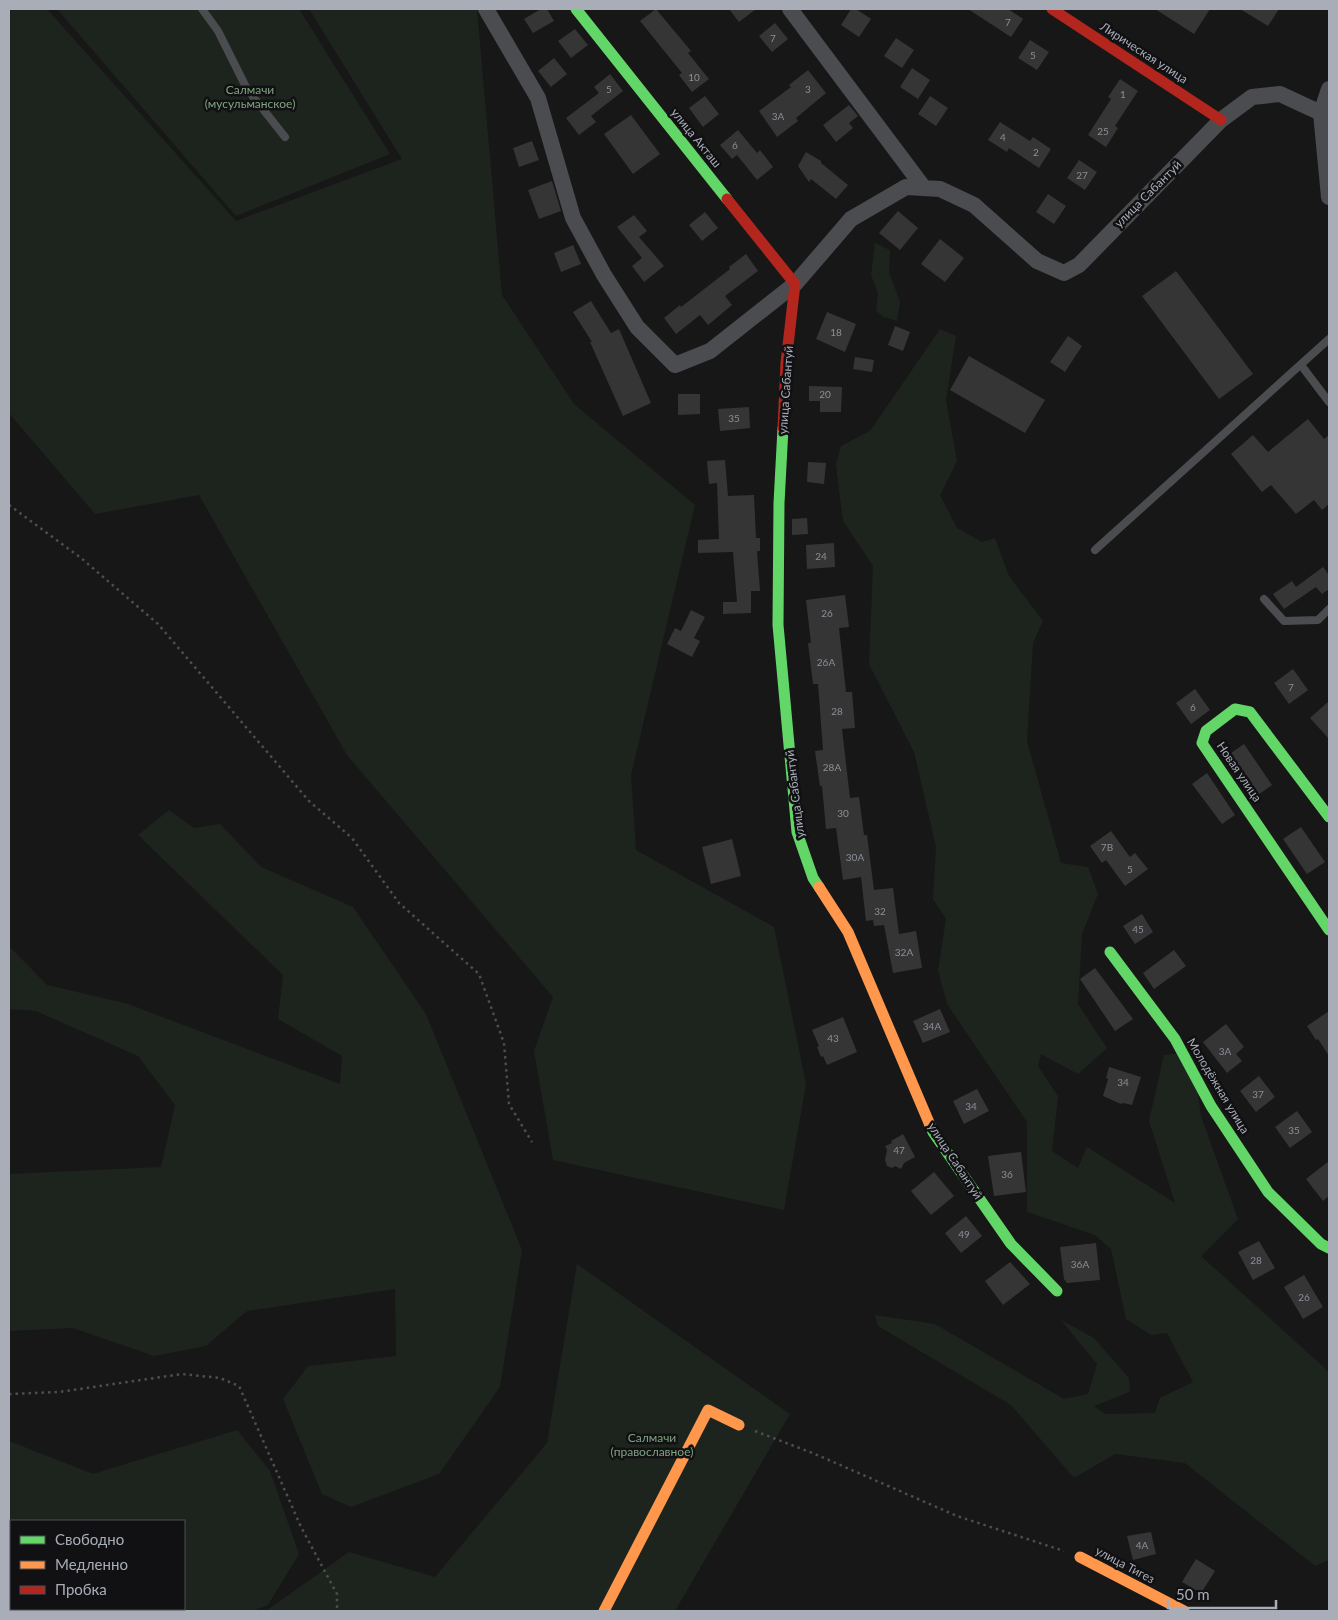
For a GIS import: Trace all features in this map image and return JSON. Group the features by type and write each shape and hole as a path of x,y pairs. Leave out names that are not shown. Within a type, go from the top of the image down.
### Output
{"street":[{"name":"улица Сабантуй","path":"486,9 538,98 573,218 604,275 637,327 675,365 710,351 796,284 851,219 906,187 940,188 974,205 1037,261 1064,273 1079,265 1221,120 1252,97 1280,94 1321,113"},
{"name":"улица Акташ","path":"576,9 796,284"},
{"path":"790,9 924,188"},
{"name":"Лирическая улица","path":"1052,9 1221,120"},
{"path":"1329,89 1321,113 1329,197"},
{"name":"улица Сабантуй","path":"796,284 786,363 779,493 778,625 797,832 813,878 848,932 933,1132 1011,1244 1057,1292"},
{"name":"Новая улица","path":"1329,817 1250,712 1235,709 1206,731 1202,743 1329,930"},
{"name":"Молодёжная улица","path":"1110,952 1174,1039 1211,1106 1268,1192 1321,1244 1329,1248"},
{"path":"604,1611 708,1410 739,1425"},
{"name":"улица Тигез","path":"1080,1557 1184,1611"}],"lane":[{"path":"202,9 218,31 246,89 285,137"},
{"path":"1095,550 1329,339"},
{"path":"1301,365 1329,402"},
{"path":"1264,599 1284,621 1318,620 1329,609"}],"path":[{"path":"9,506 81,558 158,624 309,801 352,838 399,903 479,974 504,1043 509,1104 532,1142"},
{"path":"9,1394 59,1392 182,1374 220,1378 239,1386 301,1527 337,1594 336,1611"},
{"path":"739,1425 815,1454 957,1516 1080,1557"}],"green space":[{"path":"9,9 47,9 236,221 402,159 309,9 477,9 502,295 574,404 695,505 631,775 636,850 774,927 806,1084 784,1210 553,1160 534,1051 553,997 347,755 199,495 95,514 9,413"},
{"name":"Салмачи (мусульманское)","path":"57,9 299,9 390,154 236,216"},
{"path":"875,243 890,250 889,272 900,302 897,321 884,317 876,311 878,293 871,275"},
{"path":"940,329 956,336 946,400 957,461 940,495 957,528 982,542 995,538 1009,576 1043,621 1033,643 1027,741 1061,863 1088,867 1098,894 1082,934 1078,1004 1107,1048 1078,1074 1041,1054 1038,1066 1058,1096 1052,1151 1078,1168 1087,1147 1175,1203 1149,1121 1164,1055 1183,1053 1194,1065 1201,1116 1238,1219 1201,1256 1329,1372 1329,1560 1315,1566 1185,1463 1115,1454 1074,1478 1011,1405 878,1326 875,1315 935,1324 1064,1399 1088,1394 1097,1364 1061,1320 1094,1338 1129,1378 1130,1392 1094,1406 1105,1414 1155,1413 1160,1398 1193,1382 1167,1333 1151,1335 1126,1319 1111,1249 1095,1235 1027,1212 1027,1122 947,1004 938,970 946,919 933,899 936,847 914,752 869,664 873,566 843,521 836,465 841,446 870,431"},
{"path":"169,810 194,828 220,824 261,867 353,907 426,1014 522,1250 500,1387 439,1474 351,1507 322,1494 283,1399 308,1366 396,1356 395,1289 247,1311 206,1346 154,1356 73,1328 9,1331 9,1174 161,1167 175,1105 138,1056 36,1011 9,1009 9,946 47,985 128,1004 340,1084 342,1056 278,1019 283,975 138,835"},
{"name":"Салмачи (православное)","path":"577,1264 790,1414 675,1611 266,1611 349,1552 435,1577 547,1443"},
{"path":"237,1430 270,1471 299,1554 268,1605 252,1611 9,1611 9,1441 93,1474"}],"building":[{"path":"541,9 547,9 554,21 533,33 524,19"},
{"path":"656,9 691,51 688,53 709,79 692,92 679,75 682,73 640,21"},
{"path":"729,9 756,9 739,22"},
{"path":"851,9 856,9 871,19 859,37 841,25"},
{"path":"968,9 1008,9 1023,19 1011,37"},
{"path":"1155,9 1210,9 1194,34"},
{"path":"1240,9 1279,9 1268,26"},
{"path":"775,23 788,39 772,52 759,36"},
{"path":"575,29 588,45 571,58 558,41"},
{"path":"896,38 914,50 902,68 884,56"},
{"path":"1030,40 1049,52 1037,70 1018,58"},
{"path":"554,58 567,74 551,87 538,71"},
{"path":"912,68 930,80 918,99 900,87"},
{"path":"808,70 826,93 796,118 798,121 777,137 759,111 791,87 789,85"},
{"path":"610,74 623,91 591,116 596,122 579,135 566,118 599,93 594,87"},
{"path":"1120,79 1138,91 1115,126 1118,128 1106,147 1088,135 1111,99 1108,97"},
{"path":"705,96 719,114 703,127 689,108"},
{"path":"930,96 948,108 936,126 918,114"},
{"path":"849,105 858,116 849,123 853,128 836,142 823,125"},
{"path":"631,115 660,154 633,174 604,134"},
{"path":"1000,122 1030,141 1033,137 1051,149 1039,168 1009,148 1007,152 988,140"},
{"path":"738,130 757,153 760,150 773,167 757,180 737,155 732,159 720,145"},
{"path":"532,141 539,160 519,167 513,148"},
{"path":"806,152 821,161 848,185 836,199 811,179 809,182 798,166"},
{"path":"1079,160 1097,172 1085,190 1067,178"},
{"path":"552,181 561,211 539,219 528,190"},
{"path":"1048,194 1066,206 1054,224 1036,212"},
{"path":"898,211 918,228 900,250 879,233"},
{"path":"705,212 718,228 702,241 689,225"},
{"path":"634,215 647,231 639,237 664,266 644,282 632,266 642,258 617,227"},
{"path":"940,239 964,258 945,282 921,264"},
{"path":"573,245 581,264 561,272 554,253"},
{"path":"746,254 758,271 725,296 732,305 708,325 700,315 676,334 664,318 730,269 729,267"},
{"path":"1176,271 1253,374 1219,399 1142,296"},
{"path":"591,301 611,333 619,329 651,403 623,416 590,342 592,342 573,312"},
{"path":"827,312 856,324 845,352 816,339"},
{"path":"895,326 910,332 903,351 888,345"},
{"path":"1068,336 1082,346 1065,372 1050,362"},
{"path":"969,356 1045,400 1025,433 950,390"},
{"path":"855,357 874,360 872,372 853,369"},
{"path":"809,386 842,387 841,412 820,412 820,401 809,401"},
{"path":"678,394 700,394 700,414 678,415"},
{"path":"749,407 750,428 720,431 718,409"},
{"path":"1308,419 1324,439 1329,435 1329,504 1322,510 1314,500 1296,514 1271,485 1262,492 1231,454 1253,435 1268,452"},
{"path":"725,460 728,496 754,495 756,538 760,538 760,551 757,551 760,591 751,591 751,613 723,614 723,602 737,602 733,552 698,553 698,540 719,539 717,483 709,484 707,461"},
{"path":"808,462 826,463 824,484 807,482"},
{"path":"807,518 808,534 792,535 792,519"},
{"path":"834,543 835,567 807,569 806,545"},
{"path":"1323,567 1329,575 1329,589 1322,594 1316,587 1284,609 1273,594 1292,581 1296,587"},
{"path":"845,595 849,627 839,628 846,692 852,692 855,728 842,729 850,798 859,797 864,835 867,835 874,890 893,888 899,934 916,931 922,968 893,973 884,925 874,926 873,920 866,921 861,877 843,880 836,828 826,829 822,786 820,786 815,751 823,750 818,684 813,684 808,643 811,643 806,600"},
{"path":"691,610 705,617 694,638 700,641 692,657 667,644 675,628 681,631"},
{"path":"1293,669 1308,690 1289,704 1274,683"},
{"path":"1195,689 1210,710 1191,724 1176,703"},
{"path":"1329,701 1329,739 1310,718"},
{"path":"1244,744 1272,785 1255,797 1227,756"},
{"path":"1207,773 1235,815 1222,824 1192,784"},
{"path":"1301,827 1325,862 1307,874 1283,839"},
{"path":"1111,831 1130,857 1135,853 1148,869 1125,886 1106,860 1102,863 1090,846"},
{"path":"732,839 741,876 711,884 702,847"},
{"path":"1142,914 1153,932 1135,944 1123,926"},
{"path":"1174,950 1186,966 1154,989 1143,973"},
{"path":"1095,968 1133,1019 1115,1031 1080,979"},
{"path":"940,1009 950,1032 923,1043 913,1021"},
{"path":"1329,1011 1329,1056 1307,1026"},
{"path":"843,1017 857,1052 827,1065 823,1056 821,1057 817,1047 819,1046 812,1030"},
{"path":"1226,1024 1244,1047 1236,1054 1242,1061 1227,1073 1203,1042"},
{"path":"1109,1067 1141,1077 1132,1105 1121,1104 1103,1096"},
{"path":"1259,1076 1275,1097 1256,1112 1240,1091"},
{"path":"977,1089 989,1111 964,1124 953,1101"},
{"path":"1297,1111 1312,1132 1290,1148 1275,1127"},
{"path":"903,1134 915,1157 904,1163 901,1169 895,1166 892,1168 887,1166 885,1160 887,1150 885,1146"},
{"path":"1021,1152 1026,1192 994,1196 988,1156"},
{"path":"1329,1161 1329,1196 1323,1201 1306,1179"},
{"path":"934,1172 954,1196 931,1215 911,1191"},
{"path":"966,1216 982,1236 961,1253 945,1233"},
{"path":"1259,1241 1275,1268 1253,1280 1238,1252"},
{"path":"1096,1243 1100,1280 1067,1283 1064,1279 1060,1247"},
{"path":"1010,1262 1030,1284 1003,1305 985,1281"},
{"path":"1304,1275 1323,1307 1303,1319 1284,1287"},
{"path":"1151,1532 1156,1554 1133,1560 1127,1536"},
{"path":"1196,1559 1215,1571 1201,1593 1182,1582"}],"traffic: fast":[{"path":"576,9 727,199"},
{"path":"783,428 779,503 778,625 797,832 813,878 819,887"},
{"path":"1329,817 1250,712 1235,709 1206,731 1202,743 1329,930"},
{"path":"1110,952 1175,1039 1211,1106 1268,1192 1321,1244 1329,1248"},
{"path":"930,1125 1011,1244 1057,1291"}],"traffic: slow":[{"path":"819,887 848,932 930,1125"},
{"path":"604,1611 708,1410 739,1425"},
{"path":"1080,1557 1184,1611"}],"traffic: jam":[{"path":"1052,9 1221,120"},
{"path":"727,199 795,284 786,363 783,428"}]}
